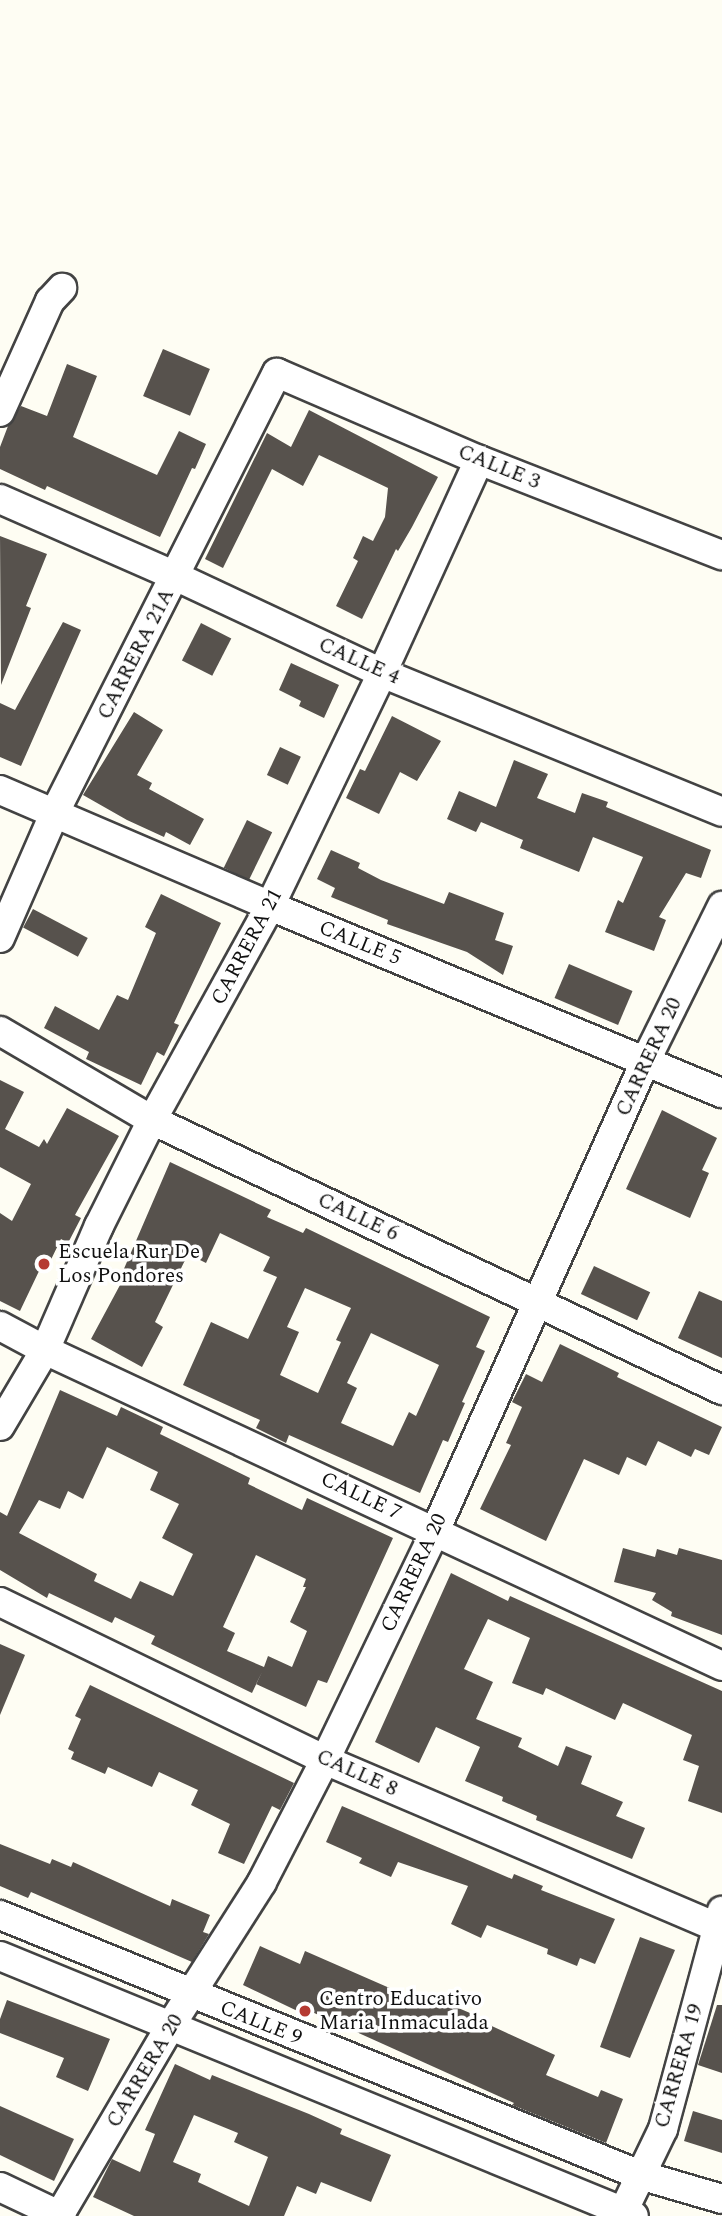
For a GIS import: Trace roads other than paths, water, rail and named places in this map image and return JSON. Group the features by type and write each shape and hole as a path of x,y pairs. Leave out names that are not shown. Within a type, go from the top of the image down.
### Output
{"street":[{"path":"0,412 50,301 62,288"},
{"name":"CALLE 3","path":"278,373 479,460 722,555"},
{"name":"CARRERA 21A","path":"0,938 55,812 278,373"},
{"name":"CARRERA 21","path":"0,1426 45,1350 99,1226 152,1120 270,906 382,673 479,460"},
{"name":"CALLE 4","path":"0,499 175,576 382,673 722,812"},
{"name":"CALLE 5","path":"0,790 270,906 722,1093"},
{"name":"CARRERA 20","path":"60,2216 171,2025 262,1882 325,1760 435,1531 646,1060 722,905"},
{"name":"CALLE 6","path":"0,1031 152,1120 722,1390"},
{"name":"CALLE 7","path":"0,1326 45,1350 722,1666"},
{"name":"CALLE 8","path":"0,1602 325,1760 720,1923"},
{"name":"CALLE 9","path":"0,1915 190,1995 640,2175 722,2199"},
{"name":"CARRERA 19","path":"626,2215 640,2175 663,2129 720,1923"},
{"name":"CALLE 9","path":"0,1956 626,2215"},
{"path":"0,2188 60,2216"}],"place":[{"name":"Escuela Rur De Los Pondores","path":"44,1264"},
{"name":"Centro Educativo Maria Inmaculada","path":"305,2011"}]}
